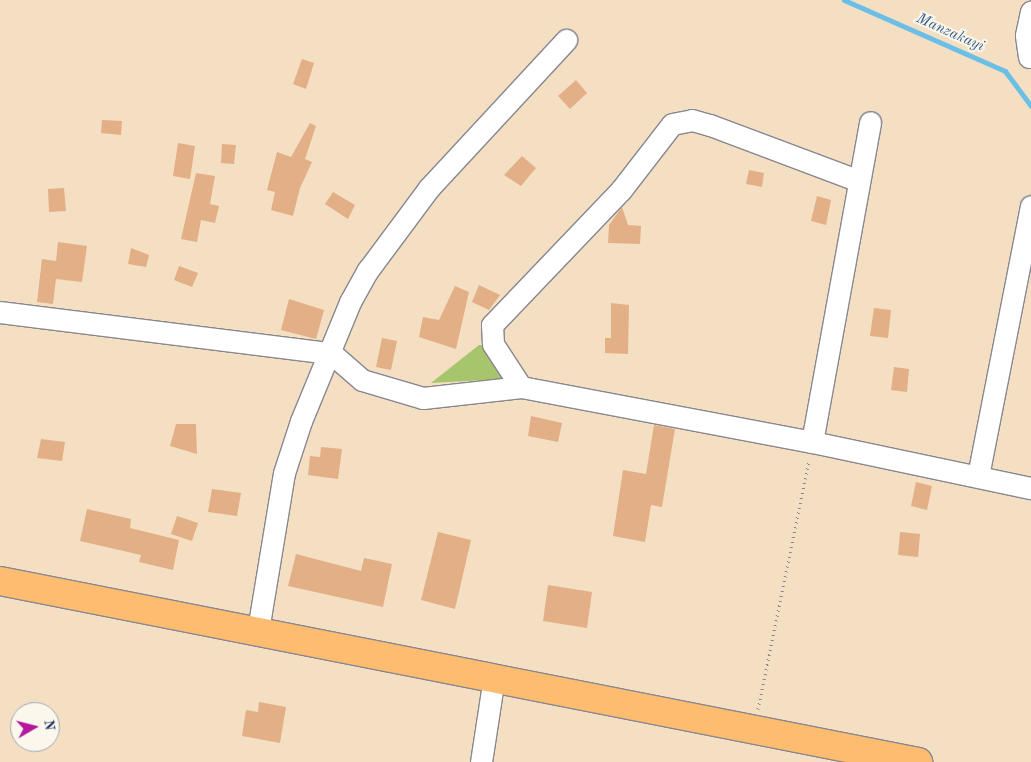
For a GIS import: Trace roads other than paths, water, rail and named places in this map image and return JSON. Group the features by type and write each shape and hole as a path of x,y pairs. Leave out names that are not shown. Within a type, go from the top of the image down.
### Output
{"main road":[{"path":"0,581 494,676 754,729 847,755 918,762"}],"street":[{"path":"1029,57 1026,35 1031,12"},
{"path":"258,630 284,474 301,421 350,302 368,270 429,188 566,40"},
{"path":"521,387 493,344 492,325 621,190 672,124 692,120 710,124 859,181"},
{"path":"812,442 870,122"},
{"path":"978,476 1031,206"},
{"path":"0,312 330,353 362,380 422,398 521,387 812,442 1031,488"},
{"path":"481,762 494,676"}],"waterway":[{"name":"Manzakayi","path":"844,0 1005,71 1031,106"}]}
